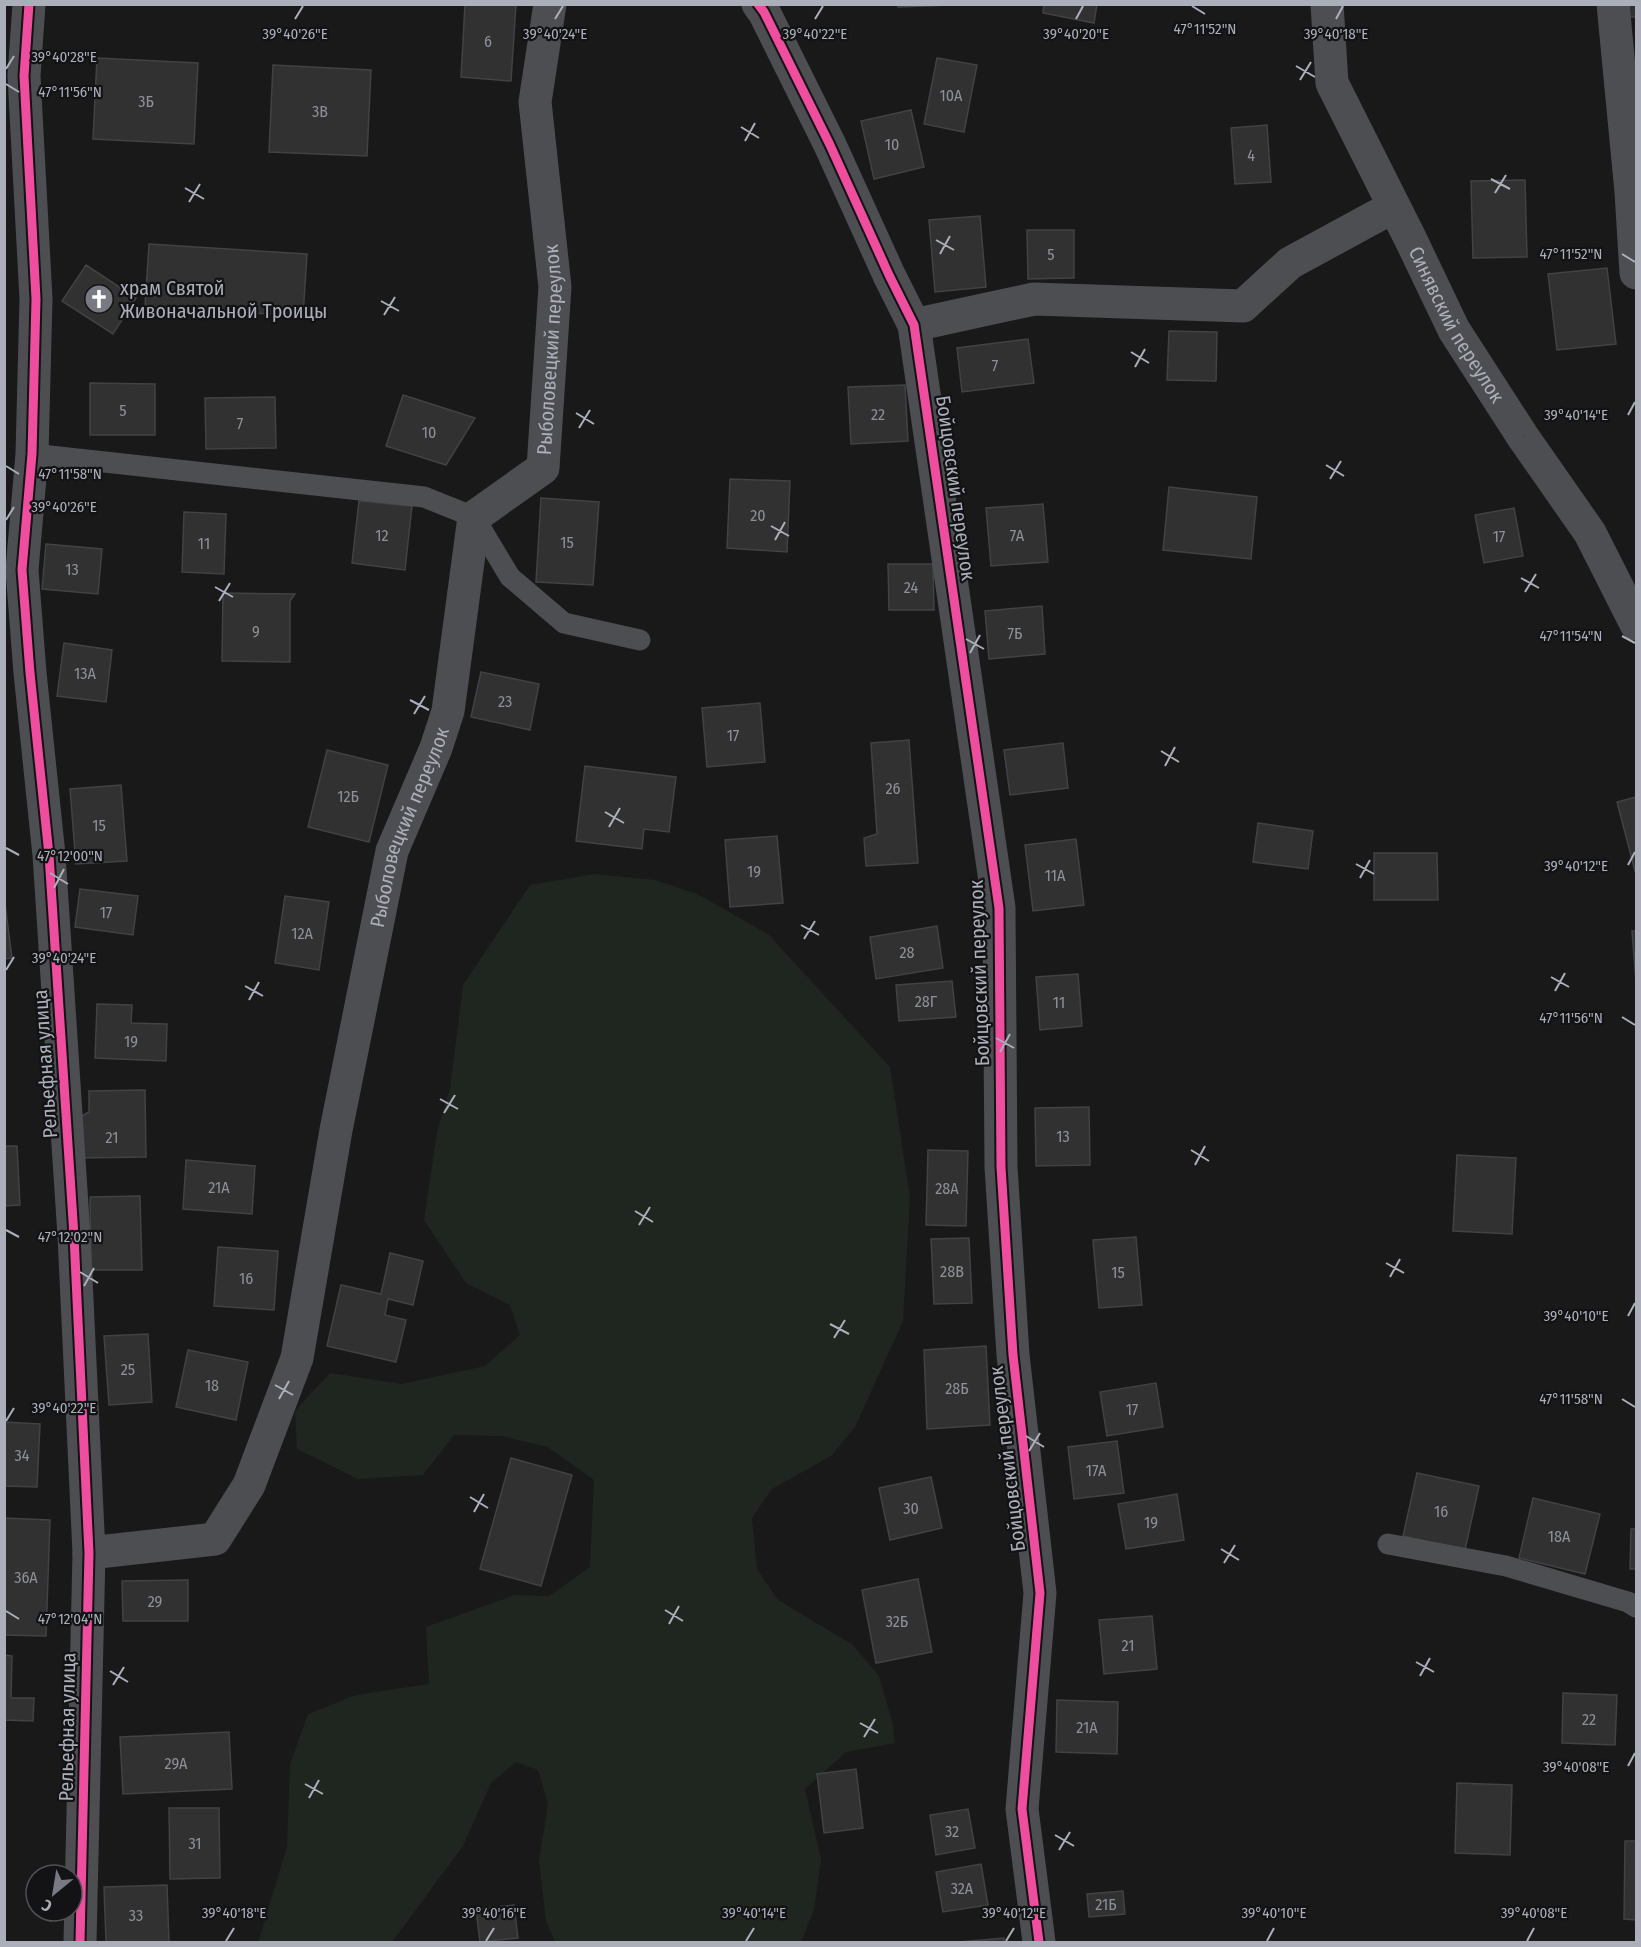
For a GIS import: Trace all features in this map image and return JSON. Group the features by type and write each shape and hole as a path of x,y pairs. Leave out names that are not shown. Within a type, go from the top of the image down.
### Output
{"street":[{"name":"Рельефная улица","path":"29,4 24,76 36,299 32,454 22,570 49,855 74,1236 89,1553 80,1942"},
{"name":"Рыболовецкий переулок","path":"89,1553 215,1539 249,1485 297,1358 336,1130 392,851 436,748 448,711 474,517 543,468 555,287 535,102 550,4"},
{"name":"Бойцовский переулок","path":"758,4 830,145 914,325 999,908 1001,1167 1012,1343 1040,1593 1022,1809 1039,1942"},
{"name":"Синявский переулок","path":"1327,4 1332,83 1454,330 1522,437 1590,533 1636,624"},
{"path":"1613,4 1631,192 1636,273"},
{"path":"914,325 1034,299 1243,306 1290,263 1393,207"}],"lane":[{"path":"32,454 424,497 474,517 510,577 564,623 640,640"},
{"path":"1388,1544 1506,1566 1628,1602 1636,1607"}],"shaded area":[{"path":"595,874 655,880 697,894 768,934 890,1067 910,1197 903,1321 855,1427 831,1456 772,1489 752,1518 757,1569 778,1600 853,1645 879,1676 893,1725 895,1743 846,1752 805,1789 821,1859 814,1910 801,1942 555,1942 546,1921 539,1861 548,1804 538,1770 516,1762 491,1783 463,1846 392,1942 258,1942 287,1847 290,1764 308,1714 356,1695 429,1684 426,1627 515,1595 549,1596 590,1567 594,1480 548,1447 501,1436 454,1435 423,1475 358,1479 297,1449 295,1411 330,1373 402,1384 485,1366 520,1335 510,1305 466,1283 424,1220 437,1132 450,1088 463,985 530,885"}],"building":[{"path":"465,4 516,4 511,81 461,77"},
{"path":"898,4 952,4 952,5 898,7"},
{"path":"1044,4 1097,4 1094,23 1043,13"},
{"path":"1629,4 1636,4 1636,17 1628,17"},
{"path":"97,58 198,63 194,144 93,139"},
{"path":"937,58 977,65 964,132 924,124"},
{"path":"273,65 371,70 367,156 269,152"},
{"path":"911,110 924,167 874,179 861,121"},
{"path":"1267,125 1271,182 1235,184 1231,128"},
{"path":"1525,180 1527,257 1473,258 1471,181"},
{"path":"980,216 986,287 935,292 929,220"},
{"path":"1027,230 1074,230 1074,278 1028,279"},
{"path":"149,244 307,254 303,316 145,306"},
{"name":"храм Святой Живоначальной Троицы","path":"86,265 136,298 113,334 62,301"},
{"path":"1607,268 1616,344 1557,350 1548,274"},
{"path":"1169,331 1217,332 1216,381 1167,380"},
{"path":"1028,339 1034,383 962,392 957,348"},
{"path":"90,383 155,384 155,435 90,435"},
{"path":"905,385 908,441 851,444 848,387"},
{"path":"403,395 475,418 446,465 386,446"},
{"path":"275,397 276,448 206,449 205,398"},
{"path":"730,479 790,481 787,552 727,548"},
{"path":"1169,487 1257,497 1251,559 1163,550"},
{"path":"541,498 599,502 593,585 536,582"},
{"path":"359,501 412,506 405,570 352,563"},
{"path":"1043,504 1048,562 991,566 986,508"},
{"path":"1514,508 1523,556 1484,563 1475,515"},
{"path":"184,512 226,514 224,574 182,572"},
{"path":"46,544 102,549 98,594 42,589"},
{"path":"888,564 933,564 934,610 889,610"},
{"path":"223,593 295,594 290,601 290,662 222,661"},
{"path":"1042,606 1045,654 989,659 985,611"},
{"path":"64,643 112,650 106,702 57,696"},
{"path":"481,672 539,684 530,730 471,717"},
{"path":"760,703 765,762 707,767 702,708"},
{"path":"909,740 918,863 866,866 864,838 877,834 871,743"},
{"path":"1063,743 1068,788 1010,795 1004,750"},
{"path":"327,750 388,765 369,842 308,827"},
{"path":"585,766 676,777 669,832 644,829 642,849 576,841"},
{"path":"121,785 127,861 76,864 70,789"},
{"path":"1636,797 1636,871 1635,871 1617,802"},
{"path":"1258,823 1313,831 1308,869 1253,862"},
{"path":"777,836 783,903 730,907 725,840"},
{"path":"1076,839 1084,905 1033,911 1025,845"},
{"path":"1374,853 1437,853 1438,900 1374,900"},
{"path":"80,889 138,896 133,935 75,927"},
{"path":"4,896 12,958 4,959"},
{"path":"285,896 329,902 319,970 275,963"},
{"path":"937,926 943,968 876,979 870,937"},
{"path":"1632,931 1636,931 1636,982"},
{"path":"1078,974 1082,1026 1040,1030 1036,977"},
{"path":"952,981 956,1017 899,1021 896,985"},
{"path":"97,1004 132,1005 131,1023 167,1024 166,1061 95,1058"},
{"path":"145,1090 146,1157 78,1158 78,1118 89,1112 89,1091"},
{"path":"1089,1107 1090,1165 1036,1166 1035,1108"},
{"path":"4,1146 17,1146 20,1205 4,1206"},
{"path":"928,1150 968,1151 966,1226 926,1225"},
{"path":"1457,1155 1516,1158 1512,1234 1453,1231"},
{"path":"186,1160 255,1166 252,1214 183,1209"},
{"path":"140,1196 142,1270 91,1270 90,1197"},
{"path":"1136,1237 1142,1305 1099,1308 1093,1240"},
{"path":"969,1238 972,1303 934,1304 931,1239"},
{"path":"218,1247 278,1251 274,1310 214,1306"},
{"path":"390,1253 423,1261 413,1305 388,1299 385,1315 406,1320 396,1362 327,1346 341,1285 381,1294"},
{"path":"148,1334 152,1402 109,1405 104,1336"},
{"path":"986,1346 990,1425 927,1429 924,1350"},
{"path":"188,1350 248,1362 236,1420 176,1407"},
{"path":"1156,1383 1163,1427 1107,1436 1100,1392"},
{"path":"4,1422 40,1424 37,1487 4,1486"},
{"path":"1117,1441 1124,1493 1074,1499 1068,1447"},
{"path":"511,1458 572,1475 541,1586 480,1569"},
{"path":"1417,1473 1479,1486 1465,1550 1403,1536"},
{"path":"931,1477 942,1528 890,1540 879,1488"},
{"path":"1177,1494 1184,1540 1126,1549 1118,1504"},
{"path":"1533,1498 1600,1514 1585,1574 1519,1558"},
{"path":"4,1518 50,1520 46,1636 4,1635"},
{"path":"1631,1529 1636,1529 1636,1569 1630,1569"},
{"path":"918,1579 932,1652 876,1663 862,1590"},
{"path":"188,1580 188,1621 123,1621 122,1581"},
{"path":"1152,1616 1157,1669 1104,1674 1099,1620"},
{"path":"4,1655 12,1656 11,1698 34,1698 33,1721 4,1720"},
{"path":"1563,1693 1617,1695 1615,1745 1562,1743"},
{"path":"1057,1700 1118,1702 1117,1754 1056,1752"},
{"path":"229,1732 232,1789 123,1794 120,1737"},
{"path":"856,1769 863,1828 824,1833 817,1774"},
{"path":"1457,1783 1512,1785 1510,1855 1455,1853"},
{"path":"169,1808 219,1808 220,1878 170,1879"},
{"path":"968,1809 975,1848 936,1855 930,1815"},
{"path":"1625,1841 1636,1841 1636,1920 1624,1919"},
{"path":"981,1864 988,1905 943,1912 936,1872"},
{"path":"167,1885 169,1942 106,1942 104,1887"},
{"path":"1123,1891 1125,1914 1089,1917 1087,1894"},
{"path":"514,1905 518,1938 480,1942 476,1909"},
{"path":"1004,1938 1004,1942 959,1942"}],"cycle path":[{"path":"29,4 24,76 36,299 32,454 22,570 49,855 74,1236 89,1553 80,1942"},
{"path":"758,4 830,145 914,325 999,908 1001,1167 1013,1355 1040,1593 1022,1809 1039,1942"}],"place":[{"name":"храм Святой Живоначальной Троицы","path":"99,299"}]}
